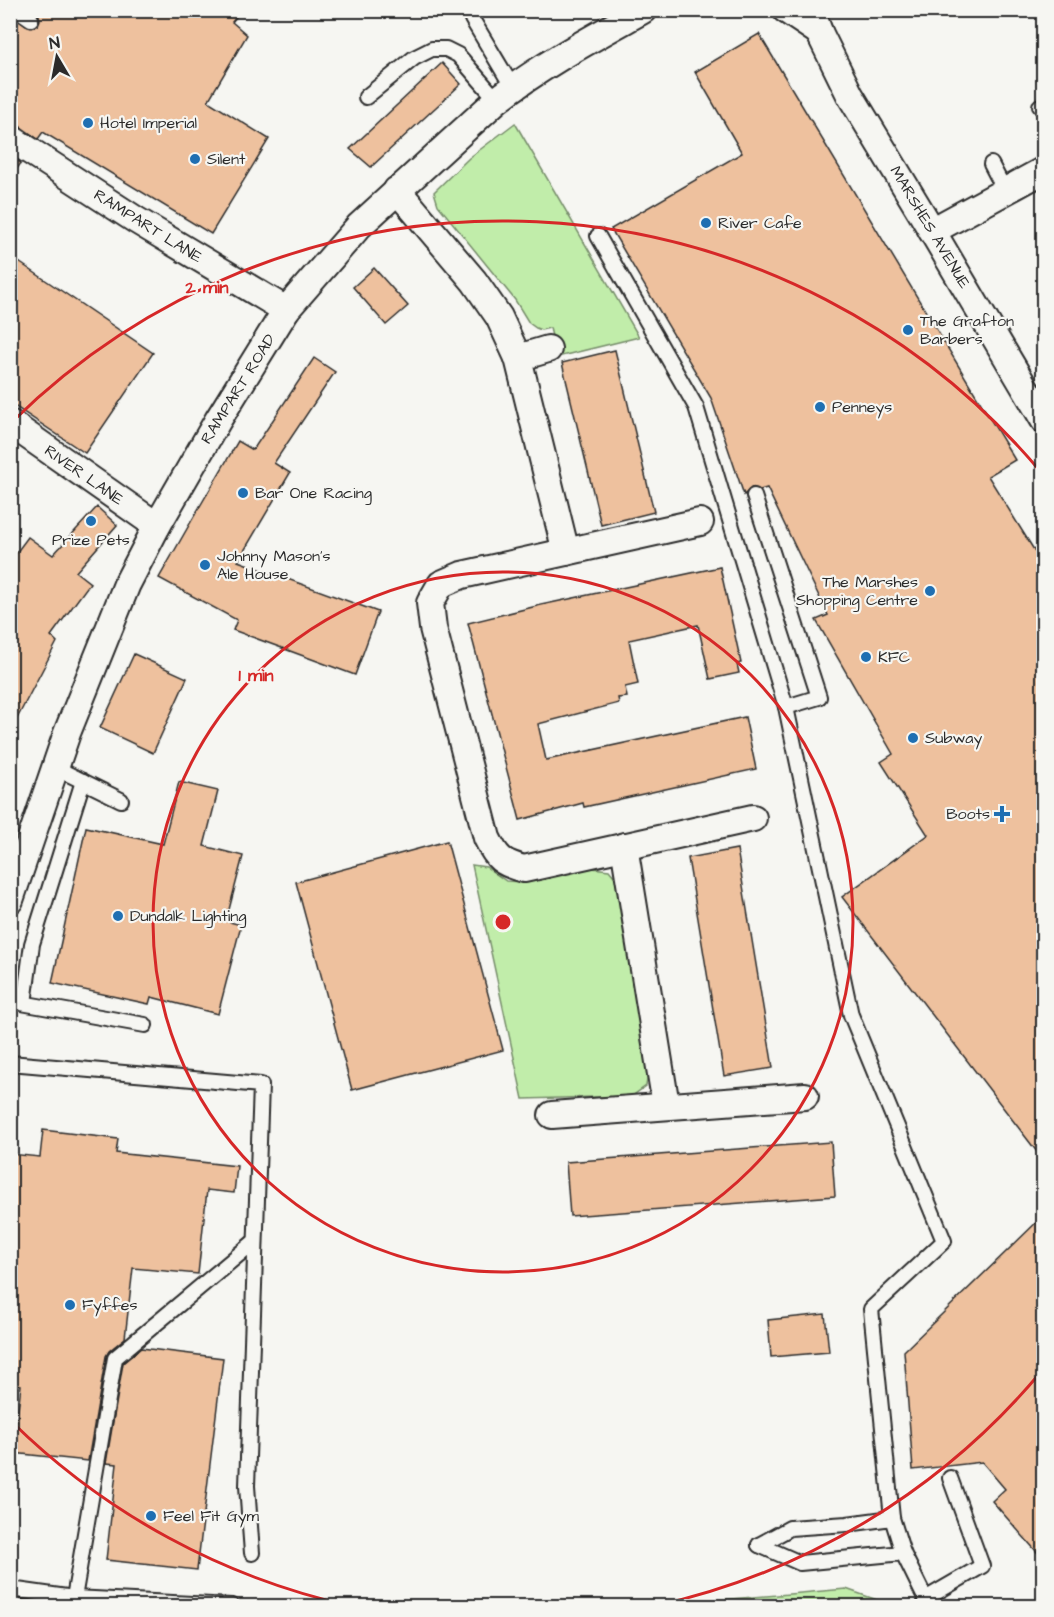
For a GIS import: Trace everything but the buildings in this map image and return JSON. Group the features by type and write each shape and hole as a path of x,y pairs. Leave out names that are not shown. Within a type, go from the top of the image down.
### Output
{"street":[{"name":"RAMPART ROAD","path":"12,890 54,767 127,584 157,526 218,420 286,310 359,226 505,94 617,17 644,10"},
{"name":"MARSHES AVENUE","path":"786,10 815,21 850,95 1044,420"},
{"name":"RAMPART LANE","path":"10,138 136,220 286,310"},
{"path":"933,231 1044,170"},
{"path":"397,190 474,281 499,317 518,358 566,552"},
{"path":"518,358 548,349"},
{"name":"RIVER LANE","path":"10,423 157,526"},
{"path":"700,522 462,575 441,584 430,603 433,628 487,838 494,853 507,864 524,869 753,818"},
{"path":"624,846 666,1105"},
{"path":"552,1114 805,1096"}],"lane":[{"path":"18,10 31,19"},
{"path":"472,19 505,94"},
{"path":"366,97 414,58 432,49 446,49 458,55 505,94"},
{"path":"991,164 1005,191"},
{"path":"598,236 696,407 786,707 850,1015 944,1241 871,1309 892,1518 903,1553 927,1603 982,1566 950,1478"},
{"path":"754,496 819,697 786,707"},
{"path":"54,767 121,800"},
{"path":"83,781 32,944 17,1002 145,1025"},
{"path":"10,1063 261,1085 247,1486 252,1554"},
{"path":"74,1598 115,1358 255,1241"},
{"path":"892,1518 789,1528 759,1545 800,1563 903,1553"},
{"path":"10,1589 74,1598 232,1606"}],"green space":[{"path":"515,123 639,337 557,357 550,328 541,330 529,323 515,300 438,205 434,192 469,158"},
{"path":"472,865 486,867 506,881 525,882 592,868 609,870 619,882 649,1065 646,1086 632,1096 523,1099"},
{"path":"846,1589 894,1606 650,1606"}],"place":[{"name":"Hotel Imperial","path":"88,123"},
{"name":"Silent","path":"195,159"},
{"name":"River Cafe","path":"706,223"},
{"name":"The Grafton Barbers","path":"908,330"},
{"name":"Penneys","path":"820,407"},
{"name":"Bar One Racing","path":"243,493"},
{"name":"Prize Pets","path":"91,521"},
{"name":"Johnny Mason's Ale House","path":"205,565"},
{"name":"The Marshes Shopping Centre","path":"930,591"},
{"name":"KFC","path":"866,657"},
{"name":"Subway","path":"913,738"},
{"name":"Boots","path":"1002,814"},
{"name":"Dundalk Lighting","path":"118,916"},
{"name":"Fyffes","path":"70,1305"},
{"name":"Feel Fit Gym","path":"151,1516"}]}
